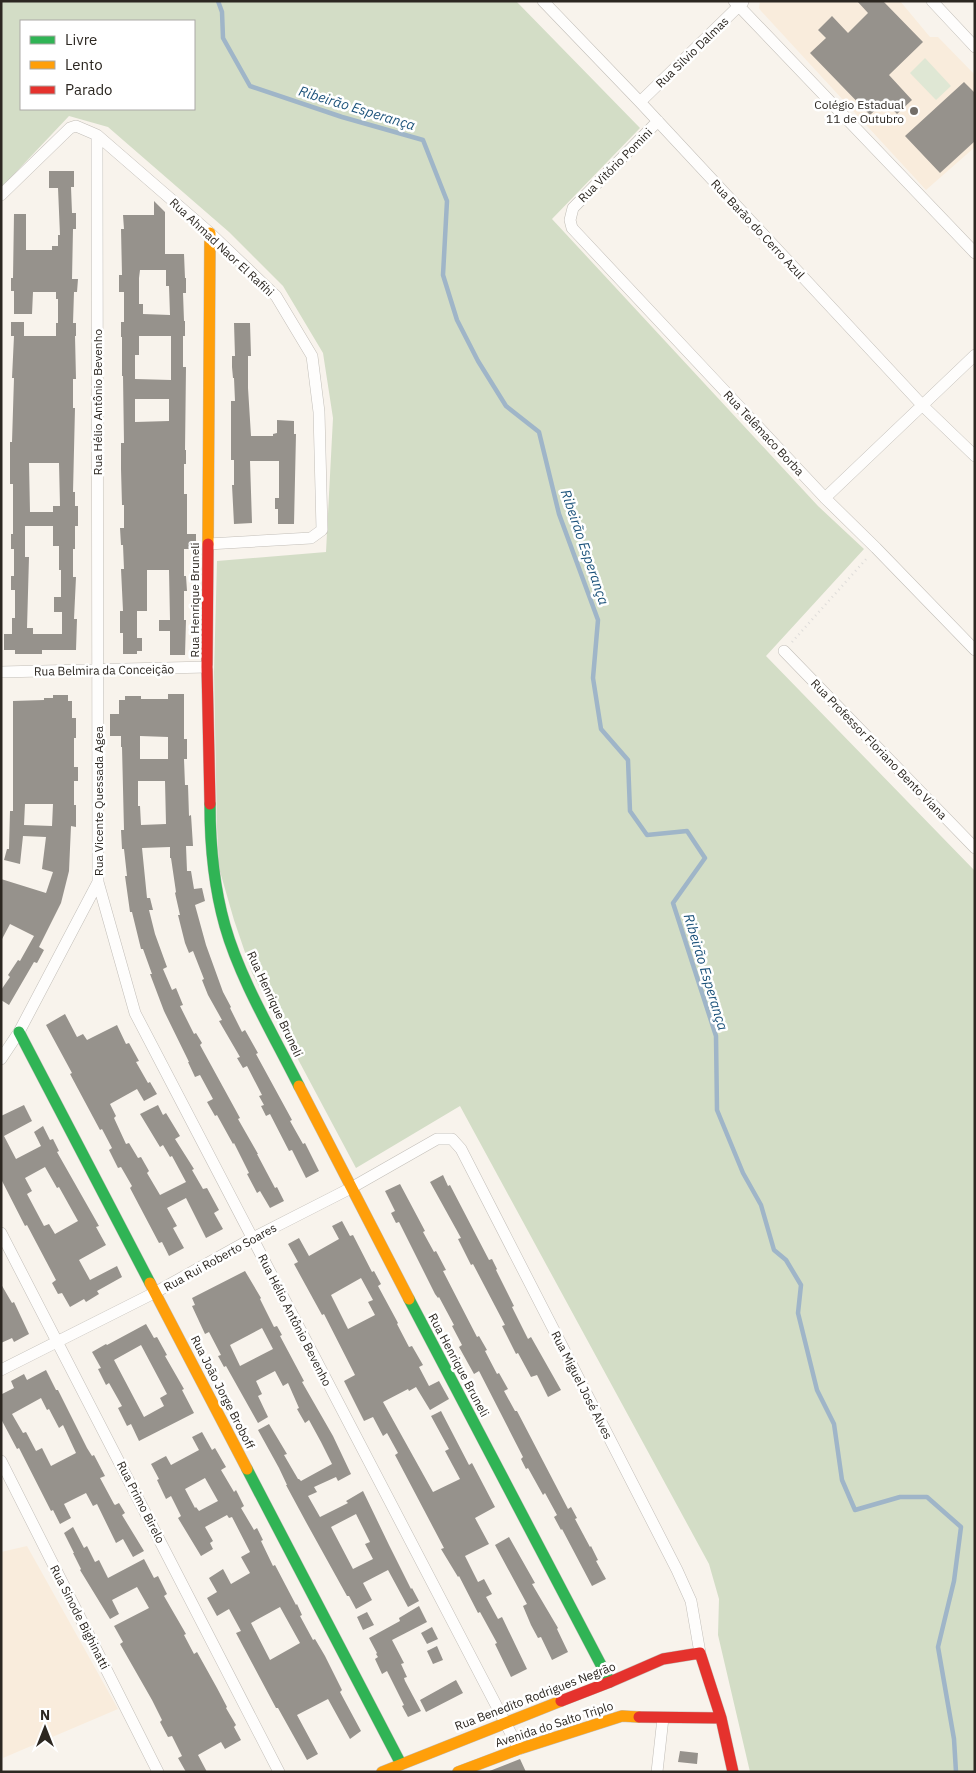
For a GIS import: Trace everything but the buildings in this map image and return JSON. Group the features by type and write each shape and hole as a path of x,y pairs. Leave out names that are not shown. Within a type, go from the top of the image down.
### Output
{"street":[{"name":"Rua Barão do Cerro Azul","path":"543,1 640,102 923,406 975,456"},
{"path":"932,1 975,47"},
{"name":"Rua Silvio Dalmas","path":"640,102 739,3"},
{"path":"739,3 975,253"},
{"name":"Rua Vitório Pomini","path":"573,208 658,122"},
{"name":"Rua Ahmad Naor El Rafihi","path":"1,195 70,128 76,126 97,135 210,234 276,296 312,356 319,412 322,530 311,538 208,544"},
{"name":"Rua Hélio Antônio Bevenho","path":"97,135 97,669"},
{"name":"Rua Telêmaco Borba","path":"573,208 570,220 572,228 825,498 975,650"},
{"name":"Rua Henrique Bruneli","path":"210,234 207,667 210,827 214,870 225,926 245,978 351,1188 610,1682"},
{"path":"825,498 975,355"},
{"name":"Rua Professor Floriano Bento Viana","path":"784,651 975,848"},
{"name":"Rua Belmira da Conceição","path":"1,672 207,667"},
{"name":"Rua Vicente Quessada Agea","path":"1,1059 19,1032 98,882 97,669"},
{"name":"Rua Hélio Antônio Bevenho","path":"98,882 135,1013 519,1749"},
{"name":"Rua João Jorge Broboff","path":"19,1032 401,1764"},
{"name":"Rua Rui Roberto Soares","path":"1,1370 156,1292 252,1238 351,1188 437,1139"},
{"name":"Rua Miguel José Alves","path":"437,1139 452,1139 461,1149 677,1570 691,1601 700,1653"},
{"name":"Rua Primo Birelo","path":"1,1233 279,1772"},
{"name":"Rua Sinode Bighinatti","path":"1,1461 158,1772"},
{"path":"700,1653 721,1718 733,1772"},
{"name":"Rua Benedito Rodrigues Negrão","path":"382,1772 504,1722 610,1682 663,1659 700,1653"},
{"name":"Avenida do Salto Triplo","path":"458,1772 519,1749 622,1716 721,1718"},
{"path":"657,1772 663,1718"}],"path":[{"path":"784,651 876,548"}],"shaded area":[{"name":"Colégio Estadual 11 de Outubro","path":"760,1 900,1 930,37 938,37 975,75 975,147 926,190 761,11 759,8"},
{"path":"27,1546 118,1709 3,1758 1,1739 1,1552"}],"green space":[{"path":"1,1 516,1 640,128 552,219 818,506 864,549 766,656 975,871 975,1772 750,1772 718,1635 719,1599 709,1564 460,1106 356,1168 252,973 219,868 217,827 214,672 217,561 326,552 333,418 323,353 283,286 229,232 108,127 69,116 1,188"},
{"path":"925,58 951,86 936,100 910,73"}],"waterway":[{"name":"Ribeirão Esperança","path":"218,1 222,12 223,38 250,86 342,117 423,140 447,201 443,275 457,320 478,361 506,406 539,432 559,514 598,620 593,678 601,729 628,760 630,811 647,835 687,831 705,858 673,903 716,1036 717,1110 743,1173 761,1205 774,1250 786,1260 801,1285 798,1313 817,1390 834,1424 842,1480 855,1510 900,1497 927,1497 961,1527 954,1581 938,1647 954,1739 956,1772"}],"traffic: fast":[{"path":"210,804 213,866 218,896 231,946 248,987 299,1086"},
{"path":"19,1032 150,1283"},
{"path":"409,1299 610,1682"},
{"path":"247,1469 401,1764"}],"traffic: slow":[{"path":"208,544 210,233"},
{"path":"299,1086 409,1299"},
{"path":"150,1283 247,1469"},
{"path":"382,1772 561,1701"},
{"path":"458,1772 519,1749 622,1716 639,1717"}],"traffic: jam":[{"path":"208,544 207,667 210,804"},
{"path":"561,1701 663,1659 700,1653 721,1718 733,1772"},
{"path":"639,1717 721,1718"}],"place":[{"name":"Colégio Estadual 11 de Outubro","path":"914,111"}]}
